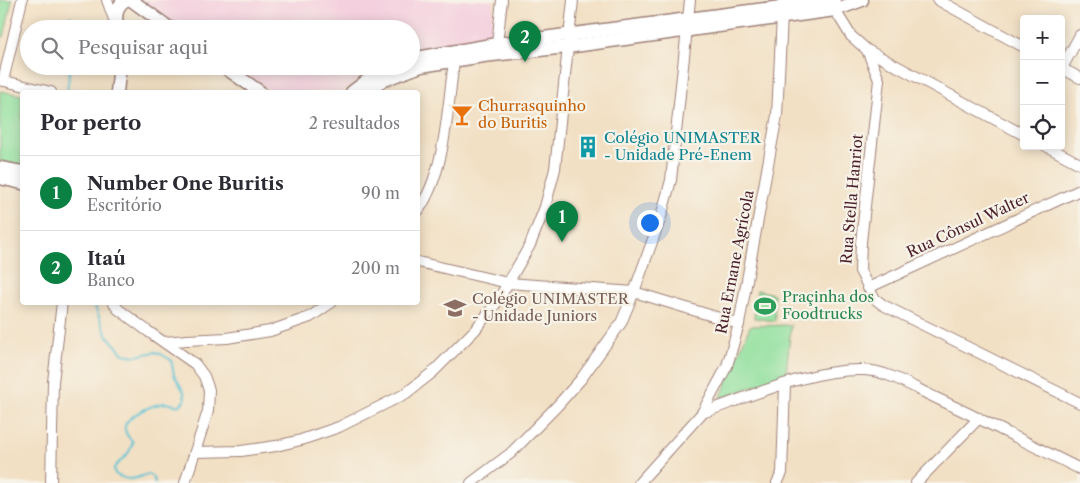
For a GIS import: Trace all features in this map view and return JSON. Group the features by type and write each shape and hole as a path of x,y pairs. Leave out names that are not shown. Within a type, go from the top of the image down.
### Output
{"main road":[{"path":"117,20 119,4 126,0"},
{"path":"131,0 158,20"},
{"path":"420,58 478,53 688,25 783,7 834,5 862,0"},
{"path":"420,66 454,62 478,53 484,39 489,39 497,44 568,41"},
{"path":"117,90 119,75"},
{"path":"236,75 257,90"},
{"path":"355,90 373,75"},
{"path":"370,90 383,80 397,75"},
{"path":"0,168 20,172"},
{"path":"0,178 20,182"}],"street":[{"path":"22,0 2,80 43,90"},
{"path":"107,0 114,20"},
{"path":"113,0 116,20"},
{"path":"497,44 502,0"},
{"path":"195,452 242,451 276,446 302,440 339,427 405,394 433,372 475,330 497,302 530,245 545,207 555,169 573,0"},
{"path":"471,483 511,453 558,406 581,379 621,323 661,217 670,180 690,0"},
{"path":"938,0 1020,45"},
{"path":"834,5 851,36 867,50 1020,133"},
{"name":"Rua Ernane Agrícola","path":"639,483 702,413 727,366 739,324 777,115 783,7"},
{"path":"1065,62 1080,35"},
{"name":"Rua Stella Hanriot","path":"867,50 879,80 861,242 860,271 874,298 883,305 1080,404"},
{"path":"420,207 435,176 443,138 454,62"},
{"path":"1065,70 1080,78"},
{"path":"1054,150 1080,164"},
{"name":"Rua Cônsul Walter","path":"868,288 1080,190"},
{"path":"420,262 508,283 634,292 739,324"},
{"path":"51,483 57,447 53,382 62,305"},
{"path":"115,305 118,309 195,364 204,376 209,390 208,412 185,483"},
{"path":"164,342 227,338 270,331 310,318 328,305"},
{"path":"180,353 181,345 187,340"},
{"path":"702,413 786,384 829,372 864,370 893,377 1080,469"},
{"path":"777,483 782,473 786,384"},
{"path":"916,483 979,418"}],"shaded area":[{"path":"141,0 493,0 492,32 472,45 420,50 420,20 168,20"},
{"path":"247,75 364,75 345,90 269,90"}],"green space":[{"path":"0,0 12,0 4,37 0,36"},
{"path":"0,91 20,95 20,166 0,161"},
{"name":"Praçinha dos Foodtrucks","path":"757,290 774,294 775,321 754,318"},
{"path":"791,325 786,374 720,399 750,326"}],"waterway":[{"path":"70,16 70,20"},
{"path":"67,90 69,75"},
{"path":"94,305 106,334 123,354 136,356 155,352 171,360 174,375 184,392 185,400 180,405 165,403 154,406 134,415 126,424 126,433 133,442 127,454 114,468 115,474 132,479 148,474 153,477 155,483"}],"place":[{"name":"Itaú","path":"525,62"},
{"name":"Churrasquinho do Buritis","path":"462,115"},
{"name":"Colégio UNIMASTER - Unidade Pré-Enem","path":"588,147"},
{"name":"Number One Buritis","path":"562,242"},
{"name":"Praçinha dos Foodtrucks","path":"765,306"},
{"name":"Colégio UNIMASTER - Unidade Juniors","path":"455,308"}]}
